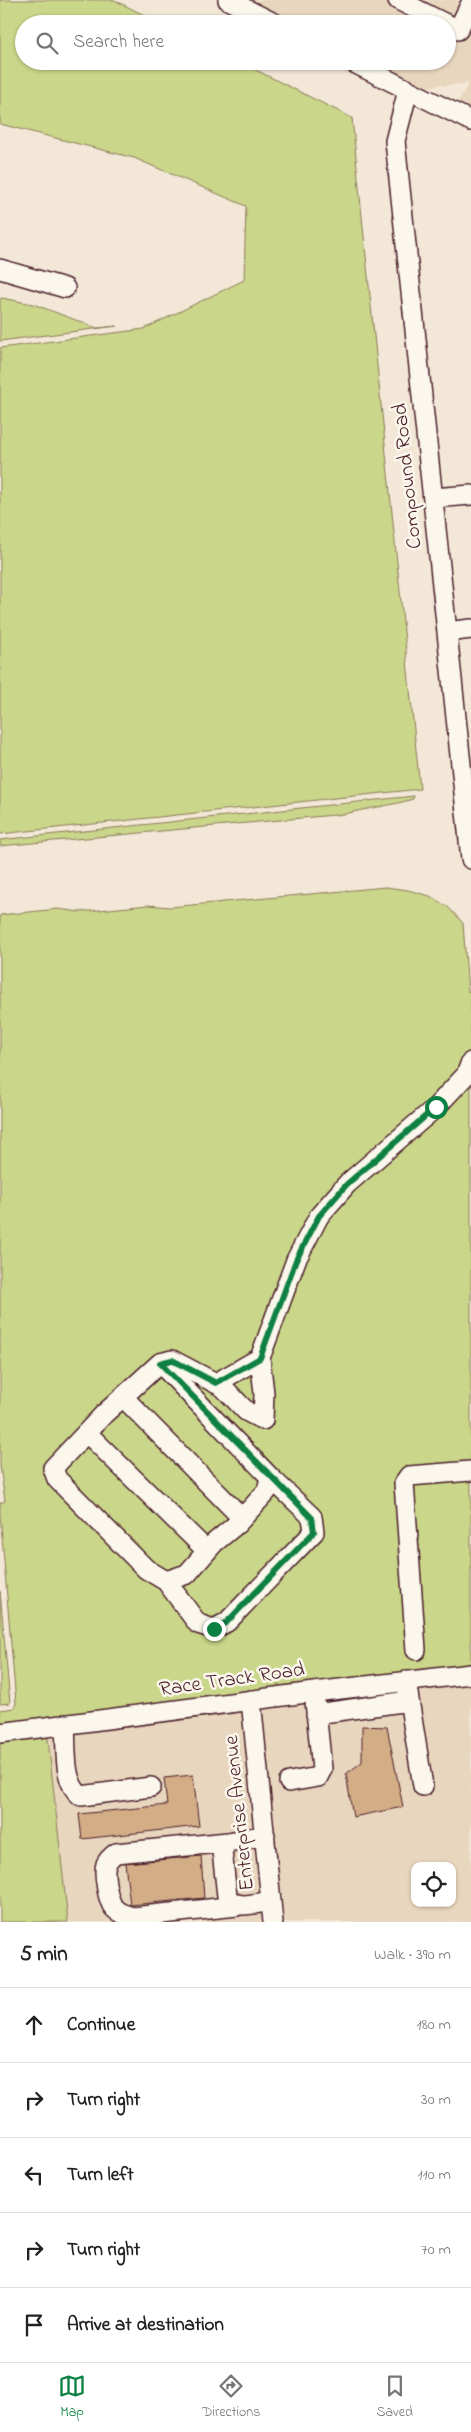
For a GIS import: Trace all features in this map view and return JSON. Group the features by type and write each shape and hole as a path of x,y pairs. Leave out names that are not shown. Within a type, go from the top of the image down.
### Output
{"street":[{"path":"228,0 258,15"},
{"path":"398,0 429,15"},
{"path":"456,29 458,30 471,3"},
{"path":"368,70 471,121"},
{"name":"Compound Road","path":"408,90 396,140 471,858"},
{"path":"0,269 65,288"},
{"path":"433,498 471,495"},
{"path":"448,632 471,630"},
{"path":"160,1363 312,1518 314,1532 227,1622 214,1629 198,1624 166,1581 146,1569 57,1480 53,1468 123,1397 160,1363 172,1360 223,1387 246,1410 263,1420 264,1393 260,1358 296,1260 319,1216 347,1184 436,1107 466,1074 471,1062"},
{"path":"216,1383 260,1358"},
{"path":"123,1397 242,1518"},
{"path":"87,1433 207,1551"},
{"path":"416,1650 404,1483 409,1476 471,1471"},
{"path":"166,1581 187,1574 207,1551 267,1492 270,1477"},
{"name":"Race Track Road","path":"0,1733 314,1692 471,1674"},
{"path":"406,1681 423,1786"},
{"path":"289,1782 318,1777 322,1769 314,1692"},
{"name":"Enterprise Avenue","path":"251,1700 273,1922"},
{"path":"316,1714 409,1701"},
{"path":"65,1724 69,1781 74,1791 81,1796 151,1786"},
{"path":"265,1835 228,1842 116,1852 109,1858 105,1866 109,1901 113,1908 121,1914 133,1917 271,1901"},
{"path":"228,1842 222,1851 227,1896 237,1906"}],"shaded area":[{"path":"244,0 471,0 471,113 456,105 469,83 443,86 441,84 422,89 385,70 456,70 456,15 274,15"},
{"path":"471,1674 471,1922 68,1922 46,1721"}],"green space":[{"path":"0,0 114,0 144,15 15,15 15,70 256,70 352,118 420,789 0,834 0,348 144,329 244,280 246,206 134,158 0,124"},
{"path":"0,299 33,304 97,328 117,326 0,341"},
{"path":"414,796 413,799 345,814 0,846 0,840"},
{"path":"386,887 430,896 448,907 463,923 468,992 471,990 471,1674 46,1721 68,1922 0,1922 0,1710 14,1708 16,1703 0,1514 0,1503 5,1501 0,1466 0,915 58,909 80,912 148,905 170,907"},
{"path":"0,1591 10,1703 0,1704"}],"building":[{"path":"362,1726 387,1727 403,1807 353,1817 346,1774 362,1762"},
{"path":"193,1775 199,1826 82,1839 79,1814 167,1805 164,1778"},
{"path":"201,1856 204,1898 130,1905 125,1863"}],"route":[{"path":"214,1629 227,1622 314,1532 312,1518 160,1363 172,1360 216,1383 260,1358 296,1260 319,1216 347,1184 436,1107"}]}
